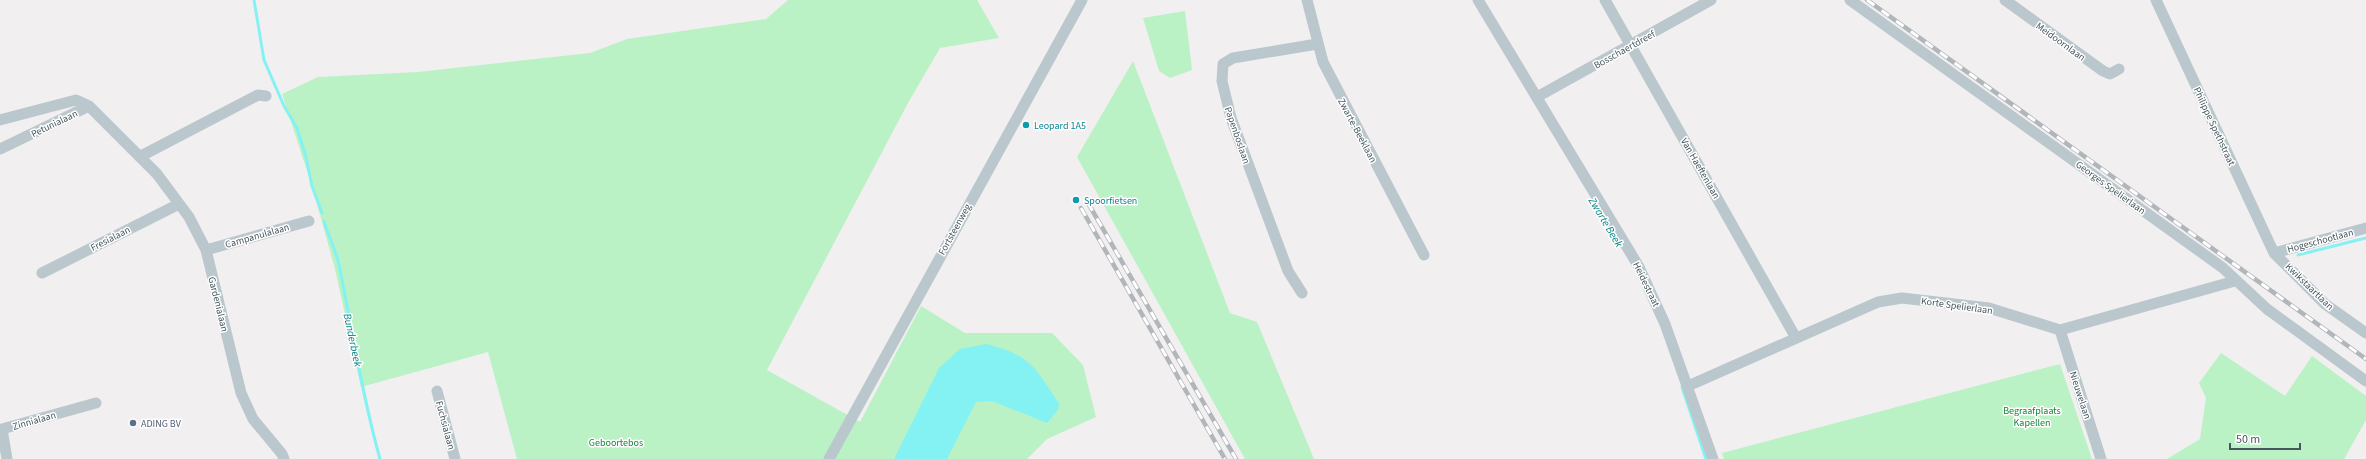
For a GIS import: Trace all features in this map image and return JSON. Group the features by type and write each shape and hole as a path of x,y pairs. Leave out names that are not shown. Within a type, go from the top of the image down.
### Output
{"street":[{"name":"Fortsteenweg","path":"829,459 1082,0"},
{"name":"Zwarte-Beeklaan","path":"1308,0 1322,62 1424,255"},
{"name":"Heidestraat","path":"1478,0 1639,267 1665,324 1713,459"},
{"name":"Van Haeftenlaan","path":"1605,0 1796,338"},
{"name":"Bosschaertdreef","path":"1537,97 1631,46 1711,0"},
{"name":"Georges Spelierlaan","path":"1850,0 2223,268 2235,281 2267,309 2366,381"},
{"name":"Meidoornlaan","path":"2005,0 2103,71 2110,74 2119,69"},
{"name":"Philippe Spethstraat","path":"2156,0 2274,253"},
{"name":"Papenboslaan","path":"1302,293 1288,271 1231,118 1222,72 1223,64 1233,58 1318,44"},
{"path":"141,156 258,95 266,96"},
{"name":"Petunialaan","path":"0,120 76,100 89,106"},
{"name":"Gardenialaan","path":"89,106 141,156 157,174 189,217 206,250 241,393 253,419 282,454 284,459"},
{"name":"Petunialaan","path":"0,150 89,106"},
{"name":"Fresialaan","path":"42,273 179,204"},
{"name":"Campanulalaan","path":"206,250 309,221"},
{"name":"Hogeschootlaan","path":"2274,253 2366,228"},
{"name":"Kwikstaartlaan","path":"2274,253 2325,304 2366,333"},
{"path":"2060,330 2235,281"},
{"name":"Korte Spelierlaan","path":"1688,386 1878,302 1902,298 1989,308 2060,330"},
{"path":"2354,324 2366,322"},
{"name":"Nieuwelaan","path":"2060,330 2101,459"},
{"name":"Fuchsialaan","path":"437,391 455,459"},
{"name":"Zinnialaan","path":"7,459 2,429 96,403"}],"green space":[{"name":"Geboortebos","path":"788,0 977,0 999,38 940,48 908,103 767,370 860,422 921,306 965,333 1052,333 1083,365 1096,417 1047,439 1027,459 517,459 488,352 361,387 335,269 312,186 282,94 318,77 418,72 590,53 627,39 766,19"},
{"path":"1185,11 1192,70 1170,78 1159,71 1143,18"},
{"path":"1133,61 1230,313 1257,322 1314,459 1245,459 1077,157"},
{"path":"2221,353 2285,396 2312,356 2366,396 2366,420 2344,459 2167,459 2200,439 2206,398 2199,383"},
{"name":"Begraafplaats Kapellen","path":"2060,364 2092,459 1724,459 1722,453"}],"water":[{"path":"986,344 1013,353 1030,364 1037,371 1059,403 1058,410 1047,423 992,401 976,402 947,459 894,459 939,368 960,349"}],"waterway":[{"name":"Bunderbeek","path":"254,0 264,60 284,106 297,128 306,157 312,186 322,213"},
{"name":"Bunderbeek","path":"324,221 339,265 363,386 380,459"},
{"path":"2298,255 2366,238"},
{"name":"Zwarte Beek","path":"1682,387 1706,459"}],"railway":[{"path":"1867,0 2366,359"},
{"path":"1088,203 1236,459"},
{"path":"1081,208 1225,459"}],"place":[{"name":"Leopard 1A5","path":"1026,125"},
{"name":"Spoorfietsen","path":"1076,200"},
{"name":"ADING BV","path":"133,423"}]}
